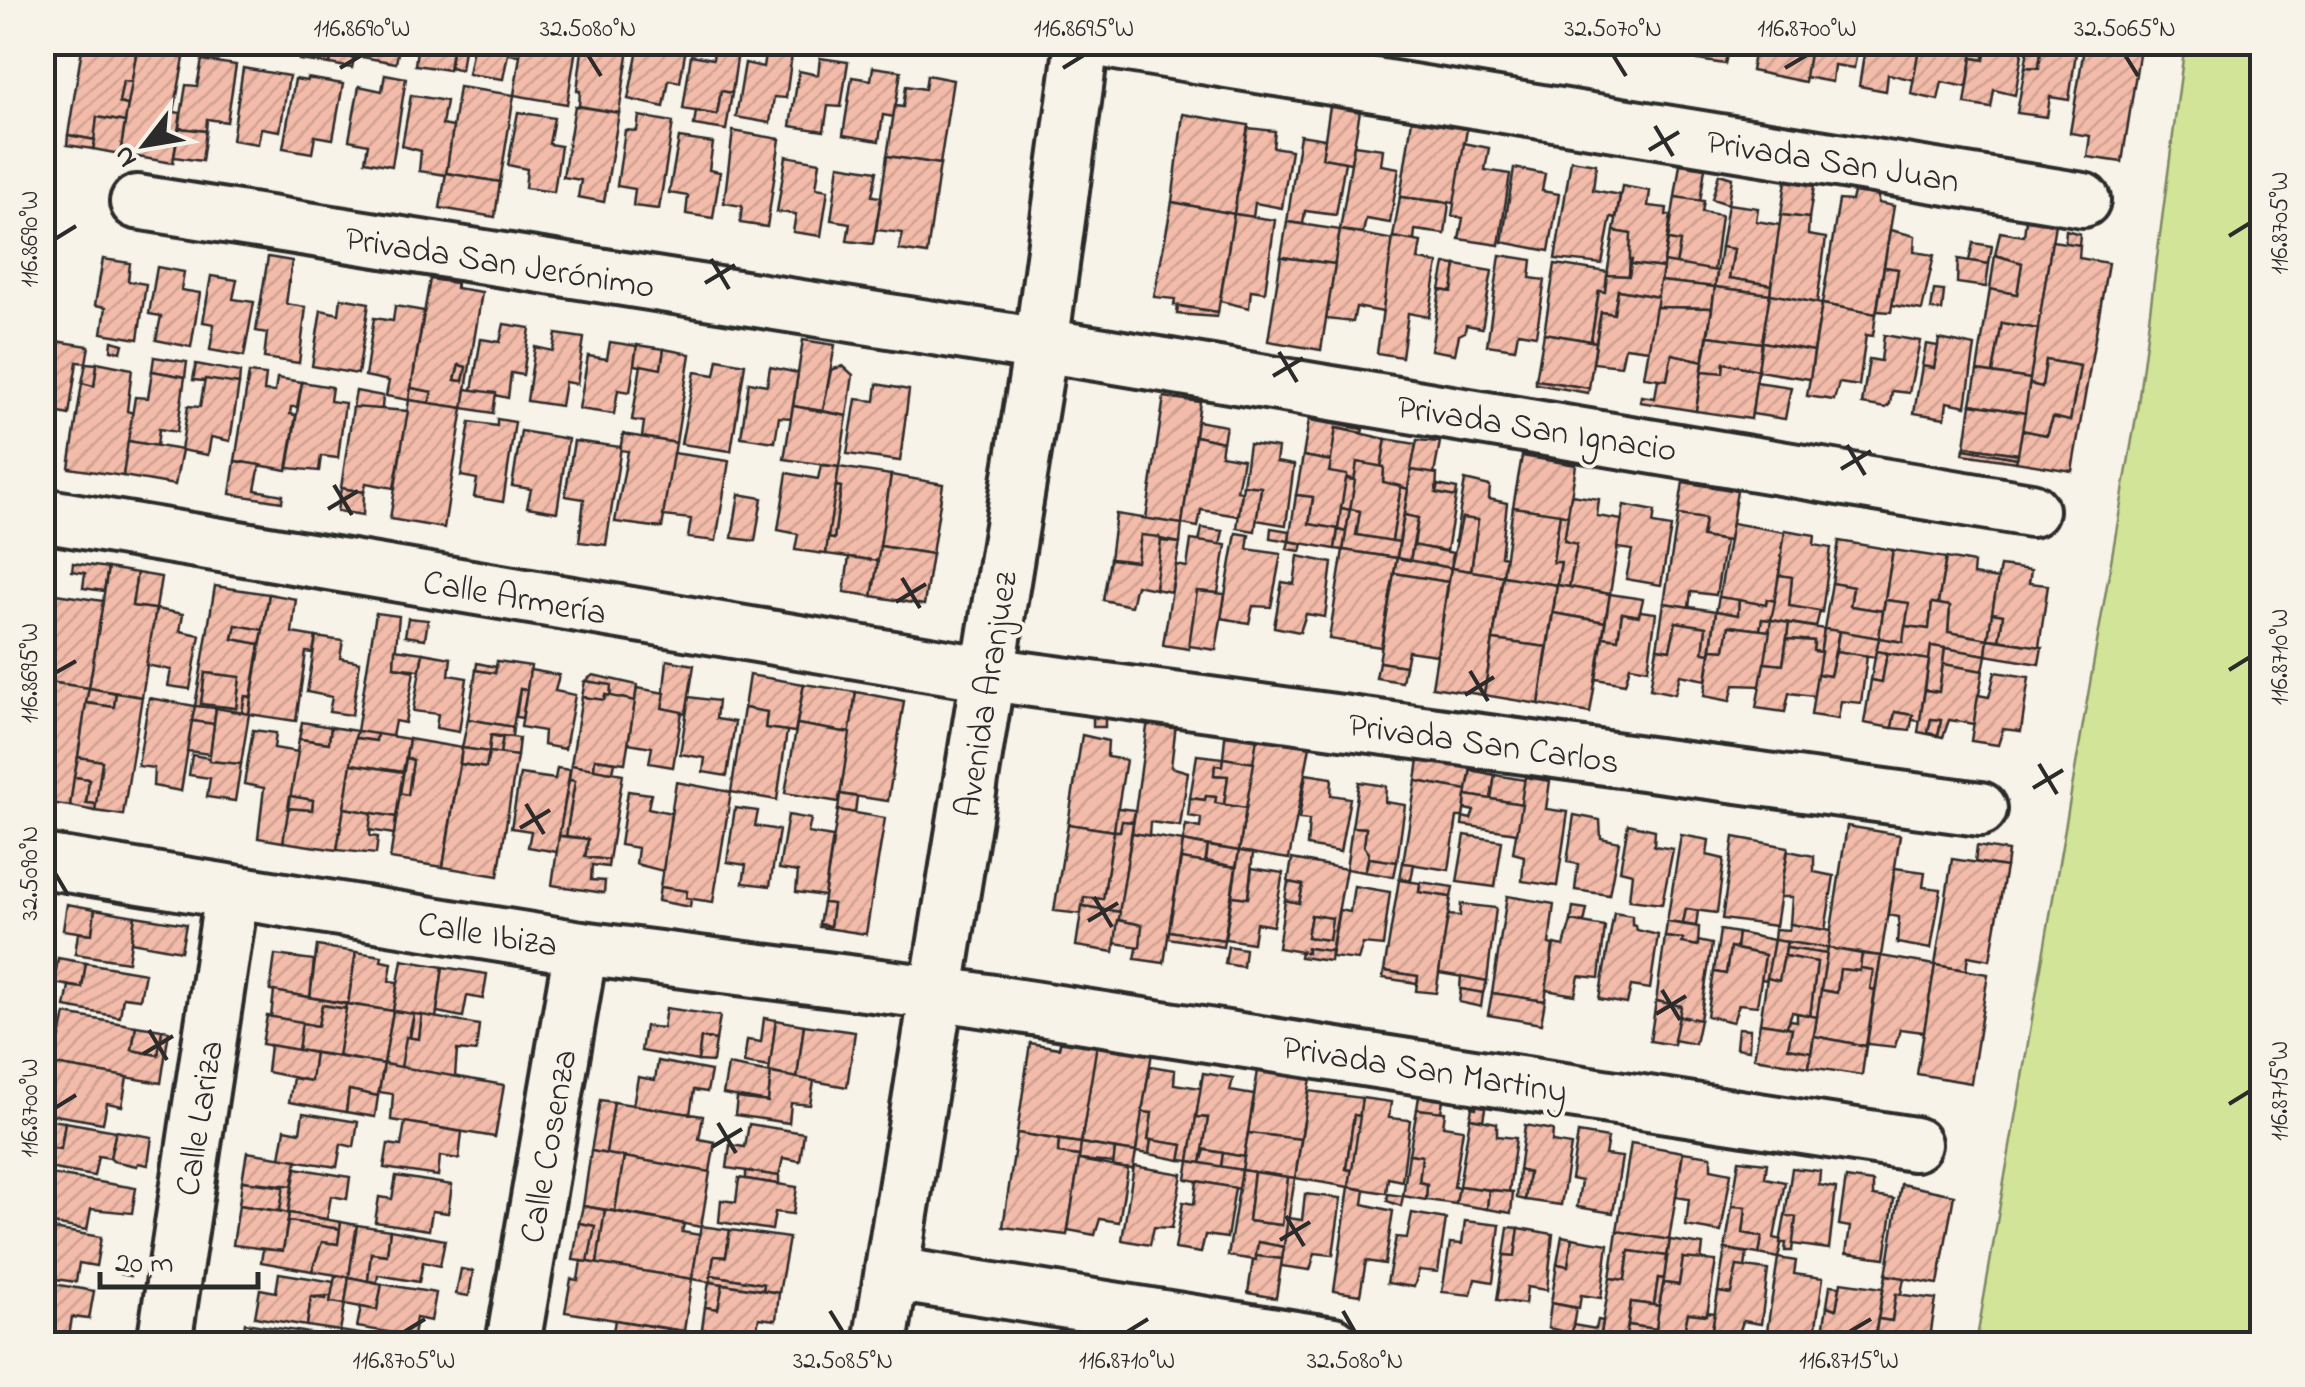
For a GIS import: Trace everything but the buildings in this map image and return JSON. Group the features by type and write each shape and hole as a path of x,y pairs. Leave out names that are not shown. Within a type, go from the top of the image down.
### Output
{"street":[{"name":"Avenida Aranjuez","path":"880,1344 1042,346 1082,42"},
{"name":"Privada San Juan","path":"1110,42 2083,200"},
{"name":"Privada San Jerónimo","path":"136,202 1042,346"},
{"name":"Privada San Ignacio","path":"1042,346 2032,510"},
{"name":"Calle Armería","path":"42,515 989,674"},
{"name":"Privada San Carlos","path":"989,674 1980,809"},
{"name":"Calle Ibiza","path":"42,861 580,948 935,993"},
{"name":"Calle Lariza","path":"164,1344 232,892"},
{"name":"Calle Cosenza","path":"513,1344 580,948"},
{"name":"Privada San Martiny","path":"935,993 1914,1144"},
{"path":"893,1274 1333,1344"}],"green space":[{"path":"2185,43 2262,43 2262,1344 1976,1344 2137,411"}]}
